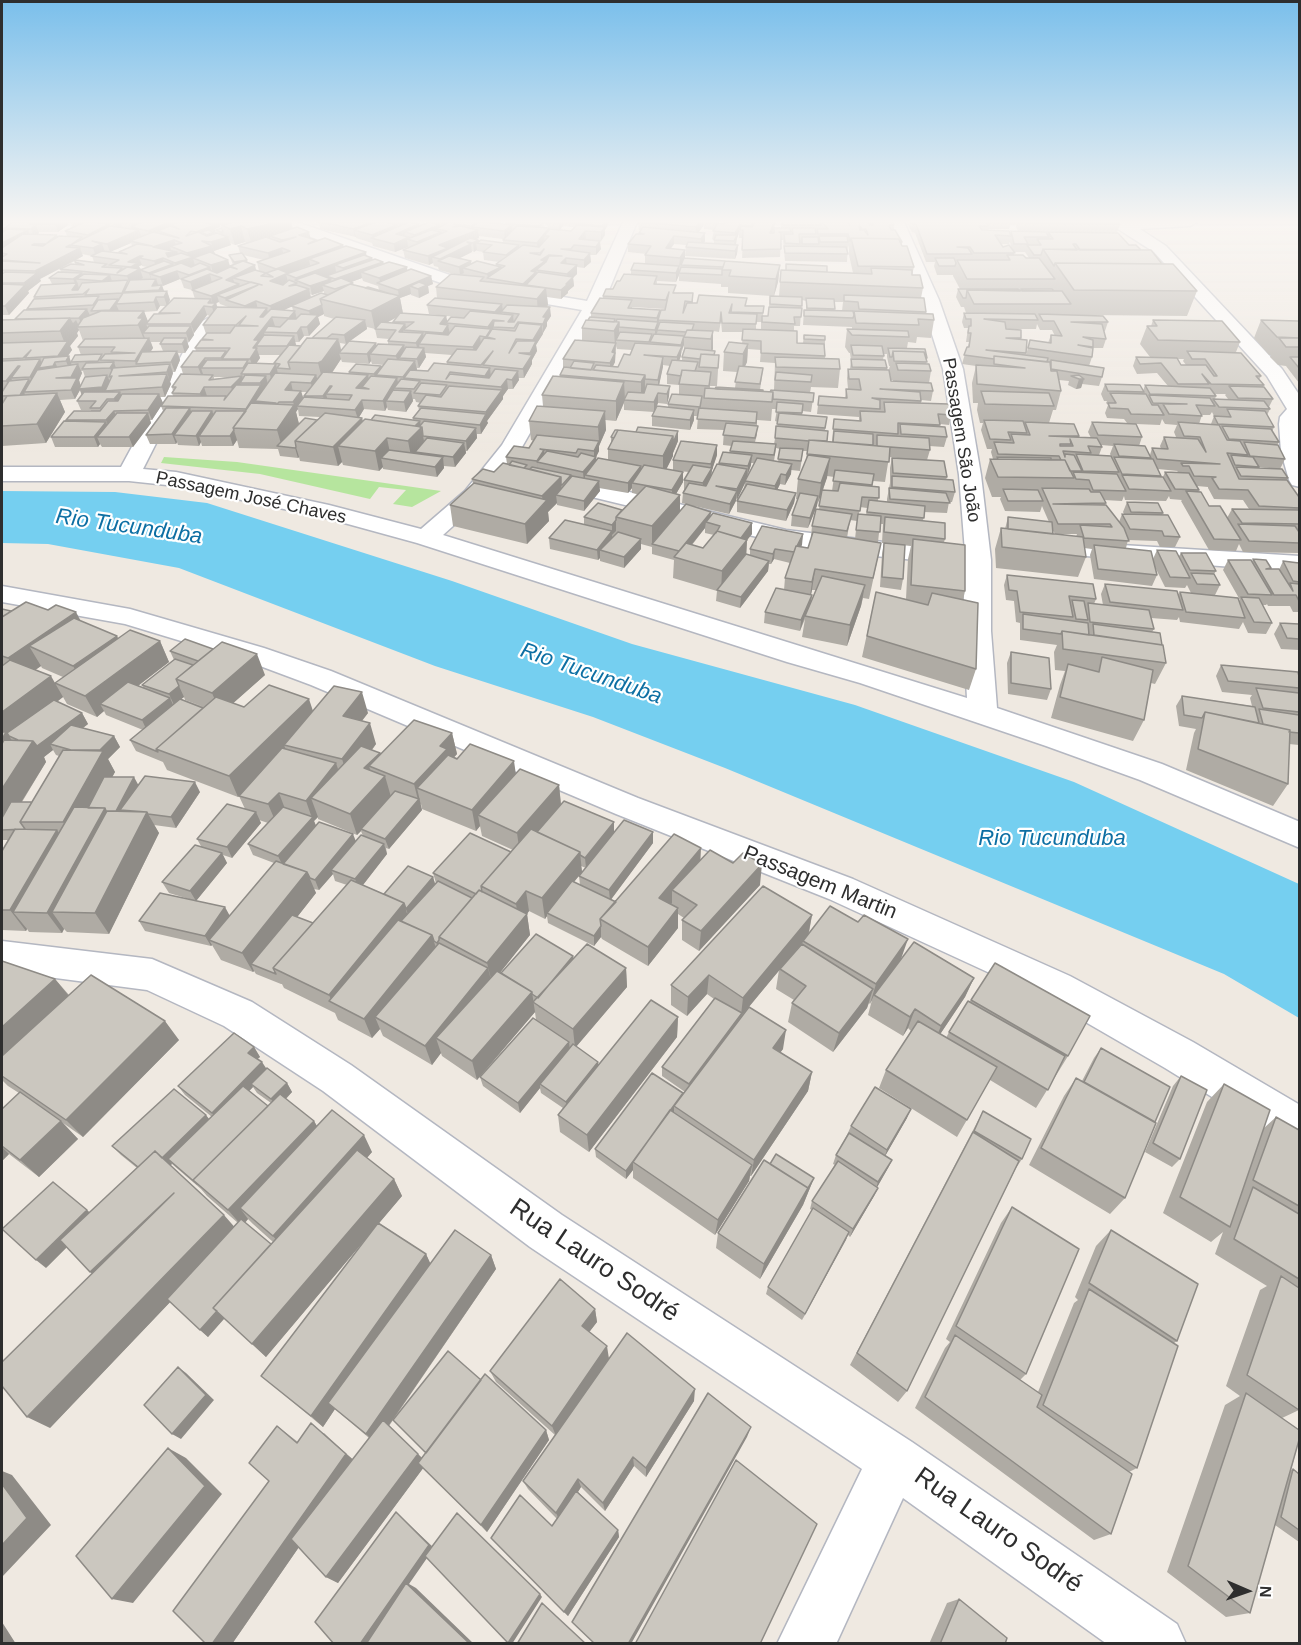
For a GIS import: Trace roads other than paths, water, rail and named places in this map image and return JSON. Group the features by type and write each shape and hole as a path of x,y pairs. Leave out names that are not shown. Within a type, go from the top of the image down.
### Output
{"street":[{"path":"545,299 593,307"},
{"path":"426,538 473,496 497,467 597,299"},
{"name":"Passagem São João","path":"929,299 953,369 970,475 992,548 977,631 983,715"},
{"path":"1207,299 1275,373 1299,410 1290,417 1289,424 1292,452 1299,480"},
{"path":"129,474 208,323"},
{"path":"497,467 786,537 834,545 992,548 1299,564"},
{"name":"Passagem José Chaves","path":"2,474 129,474 176,479 330,512 426,538 797,656 870,676 1151,772 1299,836"},
{"name":"Passagem Martin","path":"2,594 46,600 130,617 212,640 321,678 627,806 841,890 1057,987 1179,1055 1299,1128"},
{"name":"Rua Lauro Sodré","path":"2,956 49,960 152,975 238,1014 337,1078 546,1231 894,1460 1156,1644"},
{"path":"806,1644 894,1460"}],"water":[{"name":"Rio Tucunduba","path":"2,491 115,492 207,503 452,581 632,644 855,705 1074,782 1299,884 1299,1018 1224,974 725,768 593,717 435,666 179,568 48,544 2,543"}]}
